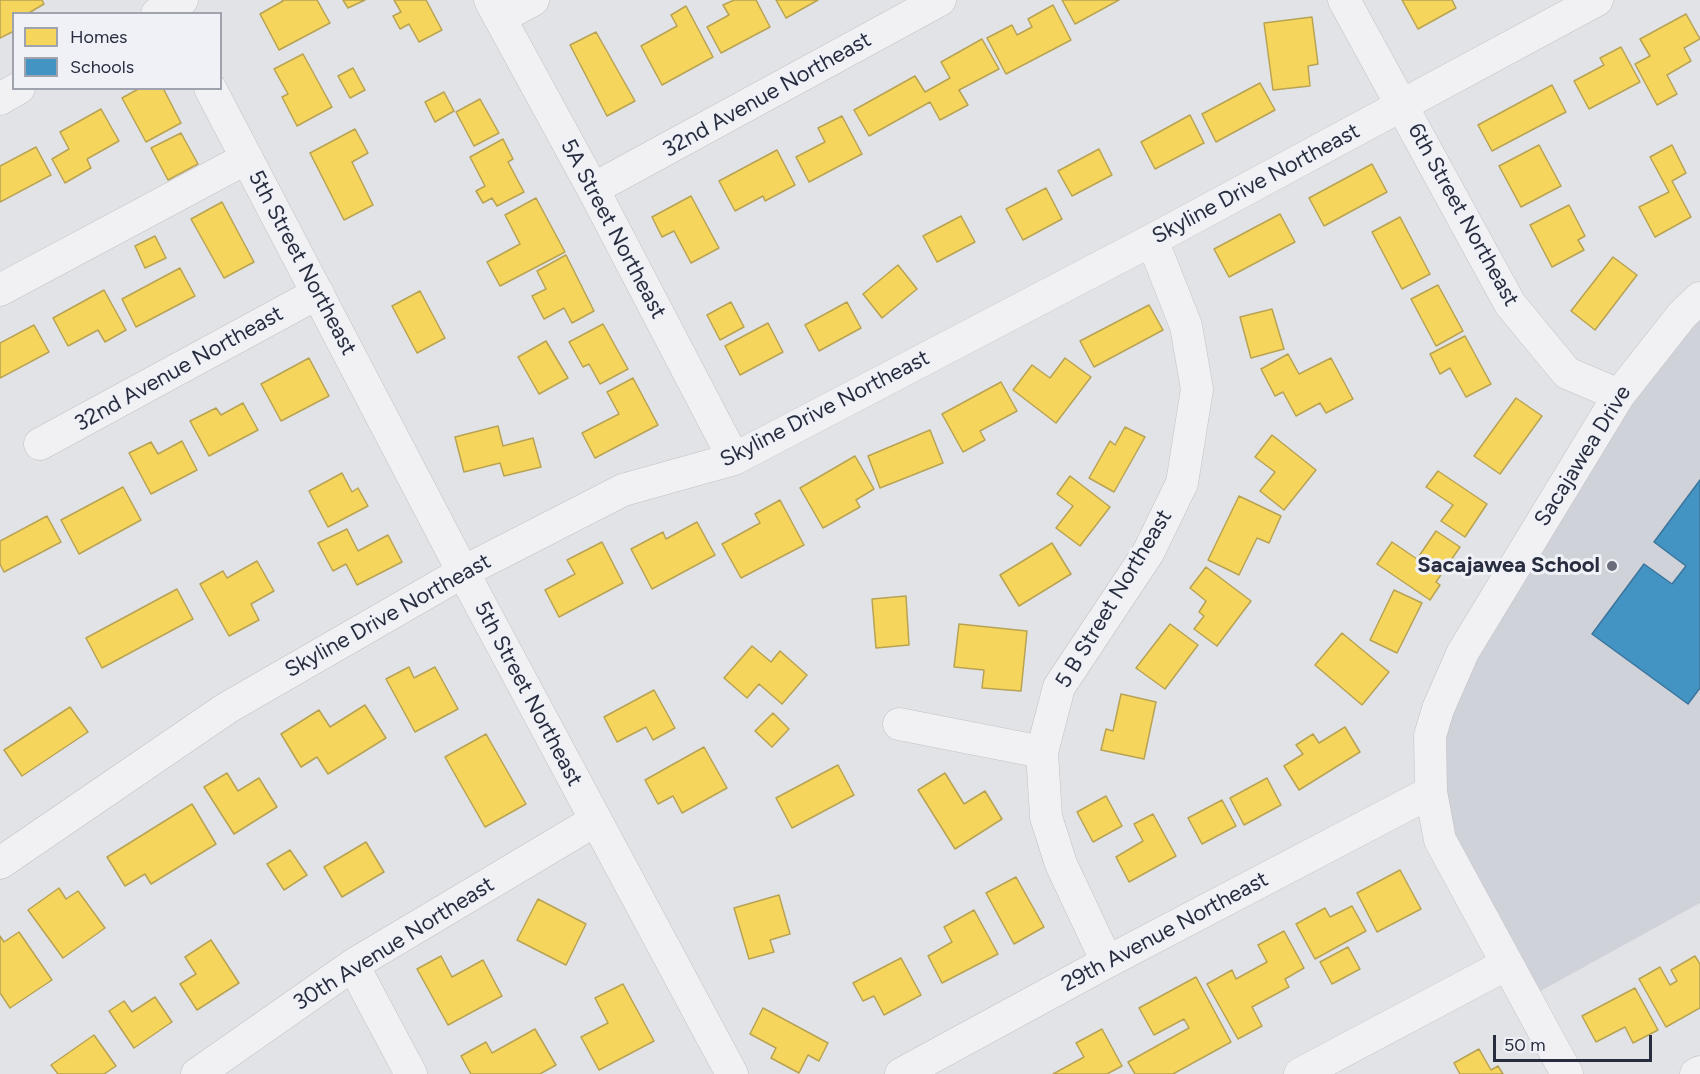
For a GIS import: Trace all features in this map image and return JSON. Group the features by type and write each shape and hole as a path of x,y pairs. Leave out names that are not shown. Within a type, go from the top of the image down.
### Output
{"street":[{"path":"495,9 532,0"},
{"name":"32nd Avenue Northeast","path":"593,189 940,0"},
{"name":"6th Street Northeast","path":"1344,0 1510,304 1567,373 1619,395"},
{"name":"Skyline Drive Northeast","path":"0,863 227,708 463,572 623,490 734,459 1152,240 1597,0"},
{"name":"5A Street Northeast","path":"495,9 593,189 734,459"},
{"path":"0,99 16,90"},
{"name":"5th Street Northeast","path":"211,90 463,572 732,1074"},
{"path":"0,290 247,158"},
{"name":"5 B Street Northeast","path":"1107,962 1061,864 1046,817 1042,752 1059,687 1148,553 1182,483 1197,389 1186,326 1152,240"},
{"name":"32nd Avenue Northeast","path":"40,444 318,293"},
{"name":"Sacajawea Drive","path":"1431,792 1430,736 1438,709 1463,652 1619,395 1682,315 1700,298"},
{"path":"899,724 1042,752"},
{"path":"1431,792 1440,840 1567,1074"},
{"name":"29th Avenue Northeast","path":"901,1074 1107,962 1431,792"},
{"name":"30th Avenue Northeast","path":"197,1074 353,965 596,820"},
{"path":"1300,1074 1507,964"},
{"path":"353,965 411,1074"}],"shaded area":[{"name":"Sacajawea School","path":"1700,298 1700,903 1526,999 1440,840 1430,736 1619,395"}],"building: Homes":[{"path":"0,0 42,0 44,4 30,12 12,12 12,32 0,38"},
{"path":"282,0 317,0 330,23 279,50 260,14"},
{"path":"343,0 365,0 348,8"},
{"path":"394,0 426,0 442,30 419,42 409,24 400,29 393,16 401,12"},
{"path":"734,0 756,0 770,27 721,53 707,27 729,15 723,5"},
{"path":"776,0 818,0 786,18"},
{"path":"1062,0 1119,0 1075,24"},
{"path":"1402,0 1452,0 1456,8 1418,29"},
{"path":"1053,5 1071,40 1006,74 987,38 1012,25 1017,35 1032,27 1028,19"},
{"path":"686,6 713,57 662,85 641,46 677,26 671,15"},
{"path":"1686,14 1700,39 1684,48 1691,61 1667,75 1677,94 1657,105 1635,64 1650,56 1640,39"},
{"path":"1312,17 1318,64 1308,66 1310,86 1273,90 1264,23"},
{"path":"596,32 635,101 607,116 570,45"},
{"path":"982,39 999,69 959,90 968,105 940,120 930,102 869,136 854,110 915,76 925,92 950,78 941,62"},
{"path":"1621,47 1640,82 1589,109 1574,81 1604,65 1600,58"},
{"path":"303,54 332,107 297,126 282,97 288,94 274,69"},
{"path":"353,68 365,90 350,98 338,76"},
{"path":"1260,83 1275,110 1216,142 1202,114"},
{"path":"1552,85 1566,112 1492,151 1478,125"},
{"path":"136,90 164,90 181,123 146,142 122,98"},
{"path":"444,92 454,111 435,122 425,102"},
{"path":"480,99 499,133 474,146 456,112"},
{"path":"101,109 119,141 87,159 91,168 65,183 52,159 69,149 60,132"},
{"path":"1190,115 1204,143 1155,169 1141,142"},
{"path":"842,116 862,154 809,182 796,157 825,142 818,128"},
{"path":"355,129 368,153 352,162 373,205 344,220 310,153"},
{"path":"181,133 198,164 168,180 151,148"},
{"path":"503,139 513,159 508,162 524,192 497,206 492,198 483,203 476,191 485,186 470,157"},
{"path":"1539,145 1561,186 1521,207 1499,166"},
{"path":"1672,145 1686,173 1672,181 1691,217 1655,237 1639,207 1669,192 1650,157"},
{"path":"36,147 51,175 0,202 0,166"},
{"path":"1099,149 1112,175 1072,196 1058,171"},
{"path":"777,150 795,185 765,201 763,196 735,211 719,181"},
{"path":"1372,164 1387,192 1324,226 1309,198"},
{"path":"1046,188 1062,219 1023,240 1006,209"},
{"path":"691,196 719,248 691,263 674,231 662,237 652,217"},
{"path":"536,198 565,252 500,286 487,262 520,244 505,215"},
{"path":"222,202 254,262 224,278 191,219"},
{"path":"1569,205 1585,236 1578,240 1584,250 1552,267 1530,225"},
{"path":"1280,214 1295,242 1229,277 1214,249"},
{"path":"961,216 975,242 937,262 923,236"},
{"path":"1400,217 1430,274 1402,289 1372,232"},
{"path":"155,236 166,258 145,268 135,246"},
{"path":"566,255 594,311 572,323 564,308 544,319 532,296 546,289 537,271"},
{"path":"1613,257 1637,275 1595,330 1571,311"},
{"path":"898,265 917,289 882,318 863,294"},
{"path":"180,268 195,296 136,327 122,299"},
{"path":"1438,285 1463,331 1436,346 1411,299"},
{"path":"104,290 126,330 105,342 98,330 68,346 53,318"},
{"path":"420,291 445,338 417,353 392,306"},
{"path":"731,302 744,327 720,340 707,315"},
{"path":"847,302 861,328 819,351 805,325"},
{"path":"1149,305 1163,330 1094,367 1080,341"},
{"path":"1272,309 1284,349 1251,358 1240,317"},
{"path":"768,323 783,352 740,375 725,346"},
{"path":"603,324 628,369 600,384 589,364 583,367 569,342"},
{"path":"34,325 49,352 0,378 0,343"},
{"path":"1465,336 1491,384 1466,397 1450,368 1440,374 1430,354"},
{"path":"546,341 568,378 539,394 518,357"},
{"path":"1288,354 1299,374 1331,358 1353,399 1326,413 1320,403 1296,416 1283,392 1275,396 1261,369"},
{"path":"309,358 329,396 281,421 261,384"},
{"path":"1065,358 1091,377 1056,423 1013,390 1032,365 1050,378"},
{"path":"633,378 658,425 595,458 582,433 619,414 607,392"},
{"path":"1001,382 1017,411 980,431 985,440 963,452 942,414"},
{"path":"1516,398 1542,416 1500,474 1474,456"},
{"path":"243,403 258,430 209,456 190,421 216,408 221,415"},
{"path":"498,426 503,446 533,438 541,467 504,476 500,463 464,472 455,437"},
{"path":"1125,427 1145,437 1114,492 1089,478 1110,441 1115,445"},
{"path":"930,430 943,463 880,488 868,456"},
{"path":"1272,435 1316,470 1284,510 1260,491 1275,472 1255,457"},
{"path":"182,441 197,470 151,494 129,453 151,442 158,454"},
{"path":"855,456 874,489 856,500 860,507 823,528 800,488"},
{"path":"1438,471 1487,504 1465,537 1441,521 1453,505 1426,487"},
{"path":"342,473 352,492 358,488 368,506 328,527 309,491"},
{"path":"1070,476 1110,507 1080,546 1056,528 1073,506 1057,494"},
{"path":"123,487 141,520 79,554 61,520"},
{"path":"1239,496 1281,516 1269,543 1257,538 1239,575 1208,560"},
{"path":"780,500 804,545 741,578 722,544 760,523 755,514"},
{"path":"47,516 61,542 4,572 0,564 0,541"},
{"path":"697,522 715,555 652,589 631,549 663,532 666,539"},
{"path":"347,529 358,551 388,535 402,562 357,585 346,564 333,571 318,543"},
{"path":"1436,531 1460,547 1436,582 1440,585 1430,600 1377,564 1392,542 1417,559"},
{"path":"602,542 623,583 559,617 545,590 575,574 567,560"},
{"path":"1052,543 1071,574 1019,606 1000,575"},
{"path":"257,561 274,591 251,604 259,620 229,636 200,584 223,571 227,578"},
{"path":"1206,567 1251,601 1217,646 1194,629 1204,616 1199,612 1206,601 1190,588"},
{"path":"177,589 193,619 102,668 86,638"},
{"path":"1394,590 1422,603 1397,653 1370,640"},
{"path":"906,596 909,645 876,648 872,599"},
{"path":"959,624 1027,631 1021,691 982,688 984,670 954,667"},
{"path":"1170,624 1198,645 1165,689 1136,668"},
{"path":"1342,633 1389,672 1362,705 1315,665"},
{"path":"752,646 771,662 780,651 807,675 782,704 759,684 747,698 724,678"},
{"path":"409,667 414,678 435,667 458,709 415,732 386,679"},
{"path":"654,690 675,728 653,740 646,727 617,742 604,717"},
{"path":"1121,694 1156,702 1144,759 1101,750 1106,729 1113,731"},
{"path":"365,705 386,738 328,774 317,757 301,767 281,734 319,710 330,727"},
{"path":"70,707 88,732 22,776 4,750"},
{"path":"773,713 789,729 772,747 755,731"},
{"path":"1345,727 1360,752 1299,790 1284,766 1303,754 1296,745 1313,734 1319,743"},
{"path":"486,734 526,804 485,827 445,757"},
{"path":"704,747 727,788 682,813 673,796 658,804 645,780"},
{"path":"838,765 854,795 792,828 776,798"},
{"path":"227,773 238,791 259,778 277,807 234,834 204,787"},
{"path":"945,773 964,804 985,791 1002,819 955,849 918,790"},
{"path":"1267,778 1281,805 1244,825 1230,798"},
{"path":"1106,796 1122,826 1093,842 1077,812"},
{"path":"1222,800 1236,826 1202,844 1188,818"},
{"path":"192,804 216,844 151,884 145,874 125,886 107,857"},
{"path":"1153,814 1176,856 1129,882 1116,857 1143,841 1134,824"},
{"path":"366,842 384,872 342,897 324,867"},
{"path":"290,850 307,875 284,890 267,864"},
{"path":"1400,870 1421,909 1377,932 1357,893"},
{"path":"1016,877 1044,927 1014,944 986,893"},
{"path":"59,888 66,899 78,891 105,928 63,958 28,910"},
{"path":"779,895 790,934 770,940 774,952 749,959 734,908"},
{"path":"538,899 586,924 566,965 517,940"},
{"path":"1352,906 1366,931 1315,959 1296,924 1325,908 1330,917"},
{"path":"974,910 998,954 942,983 928,956 952,942 944,927"},
{"path":"1284,931 1304,968 1285,979 1289,987 1252,1007 1262,1026 1238,1039 1207,984 1232,970 1236,979 1267,962 1258,945"},
{"path":"19,932 52,980 10,1008 0,993 0,936 4,942"},
{"path":"211,940 239,983 197,1010 180,984 196,974 185,957"},
{"path":"1348,947 1360,969 1332,984 1320,962"},
{"path":"441,956 452,977 483,960 502,996 448,1025 417,969"},
{"path":"1695,956 1700,964 1700,1008 1666,1027 1639,979 1660,967 1670,985 1677,981 1671,970"},
{"path":"901,958 921,995 884,1015 874,996 863,1001 853,983"},
{"path":"1196,977 1231,1042 1173,1074 1135,1074 1128,1062 1189,1028 1184,1019 1154,1035 1139,1008"},
{"path":"623,984 654,1041 599,1070 581,1037 608,1023 595,998"},
{"path":"1635,988 1658,1030 1633,1043 1625,1027 1596,1042 1582,1016"},
{"path":"155,997 172,1022 134,1048 109,1011 124,1001 132,1012"},
{"path":"763,1008 828,1043 819,1061 808,1055 799,1073 771,1058 776,1048 750,1034"},
{"path":"535,1029 556,1065 540,1074 471,1074 461,1056 486,1042 492,1053"},
{"path":"1102,1029 1122,1066 1107,1074 1053,1074 1084,1057 1076,1043"},
{"path":"94,1035 116,1066 104,1074 58,1074 51,1065"},
{"path":"1479,1049 1491,1070 1498,1066 1503,1074 1460,1074 1454,1063"}],"building: Schools":[{"path":"1700,480 1700,688 1688,704 1592,634 1644,564 1672,584 1686,566 1654,542"}],"place":[{"name":"Sacajawea School","path":"1612,566"}]}
